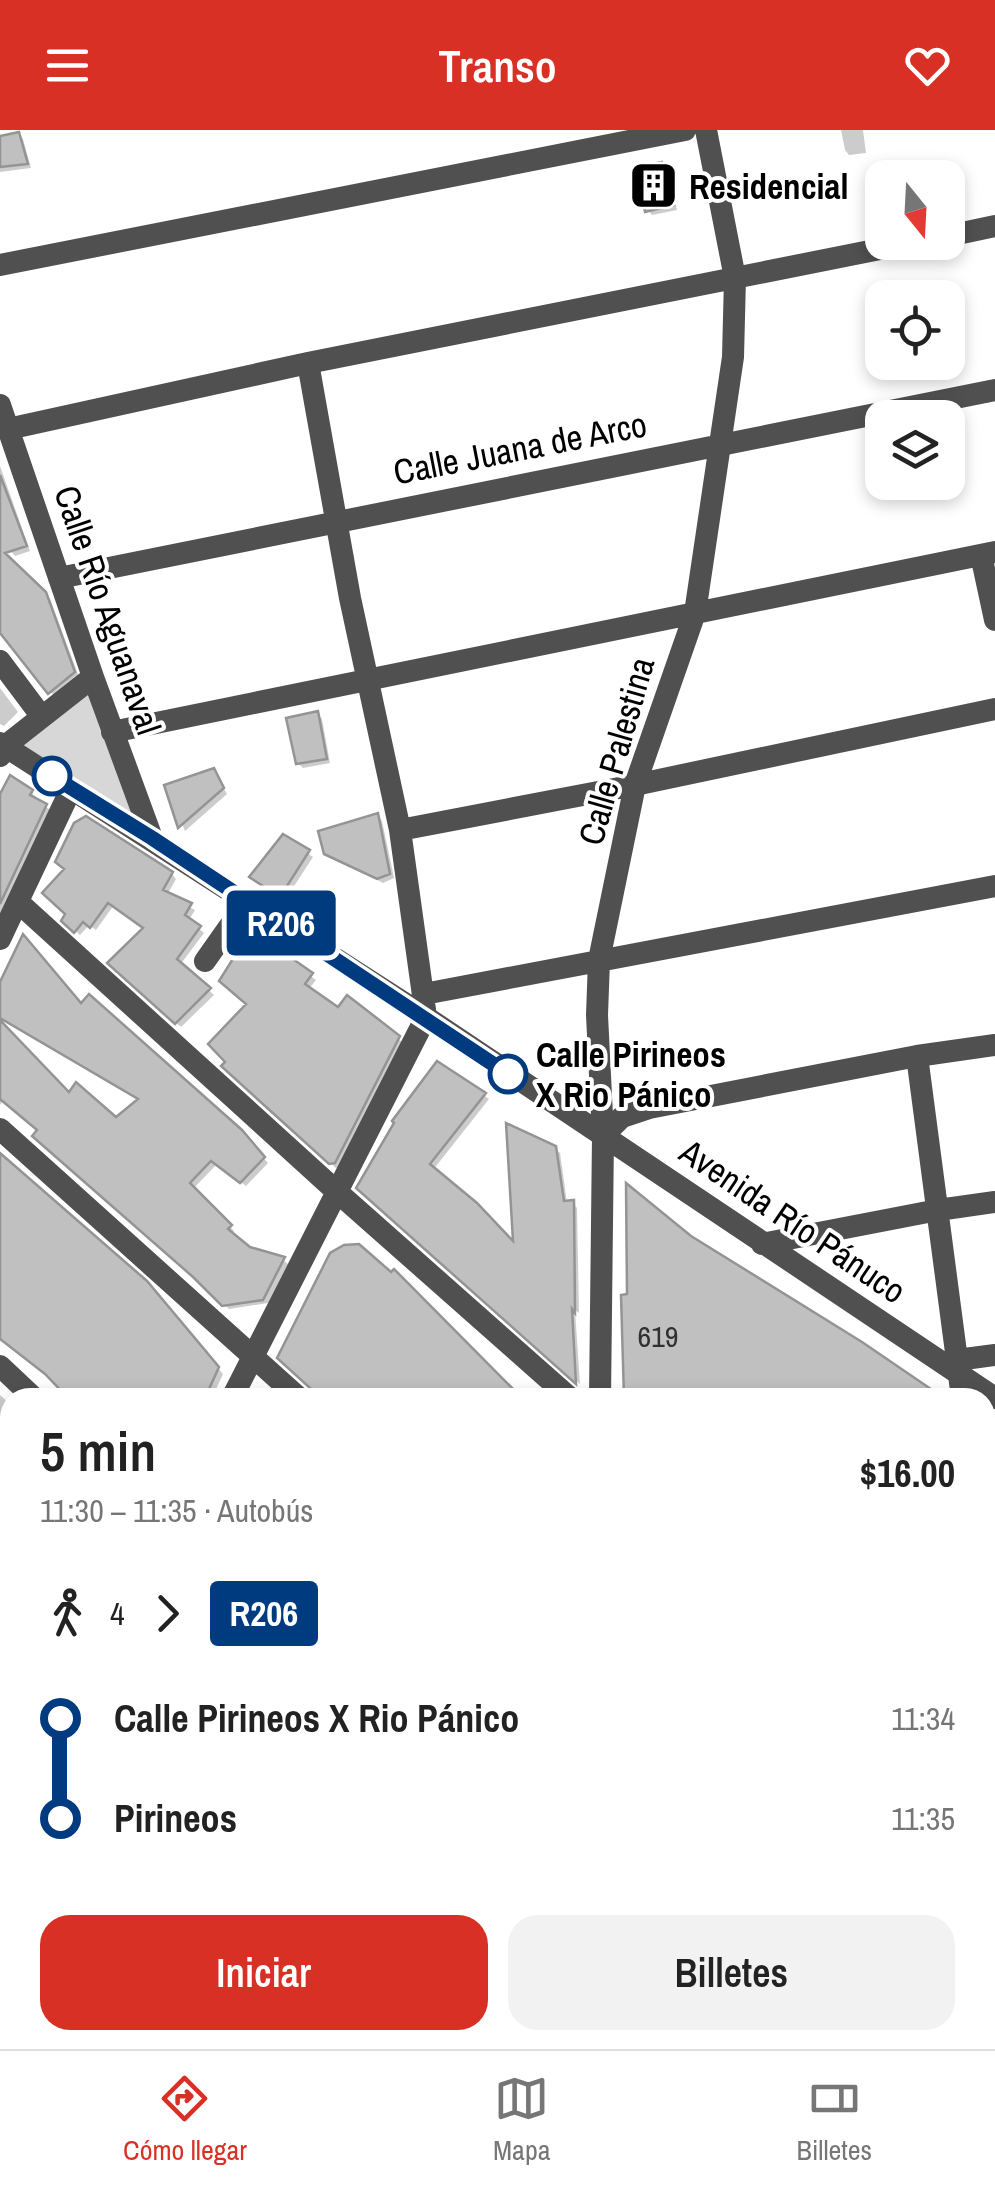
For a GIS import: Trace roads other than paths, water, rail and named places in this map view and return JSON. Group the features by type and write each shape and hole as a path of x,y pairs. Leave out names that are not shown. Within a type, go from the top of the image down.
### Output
{"street":[{"path":"0,265 685,130"},
{"name":"Calle Palestina","path":"600,1388 603,1136 597,1016 599,960 635,785 695,612 733,357 735,278 706,130"},
{"path":"965,232 995,226"},
{"path":"8,428 308,363 865,252"},
{"path":"237,1388 425,1006 400,830 366,680 308,363"},
{"name":"Calle Juana de Arco","path":"59,578 995,390"},
{"name":"Calle Río Aguanaval","path":"0,405 92,677 152,838"},
{"path":"112,732 988,553 995,620"},
{"path":"0,662 42,717"},
{"path":"2,749 92,677"},
{"path":"400,830 995,710"},
{"name":"Avenida Río Pánuco","path":"2,749 425,1006 603,1136 762,1244 958,1366 982,1388"},
{"path":"0,940 71,789"},
{"path":"425,1006 599,960 995,886"},
{"path":"205,961 248,900"},
{"path":"18,902 559,1388"},
{"path":"603,1136 622,1117 649,1108 917,1056 995,1045"},
{"path":"917,1056 961,1388"},
{"path":"0,1129 288,1388"},
{"path":"762,1244 995,1202"},
{"path":"958,1366 995,1356"},
{"path":"0,1366 23,1388"}],"place":[{"name":"Residencial","path":"654,186"},
{"name":"Calle Pirineos X Rio Pánico","path":"508,1074"}]}
